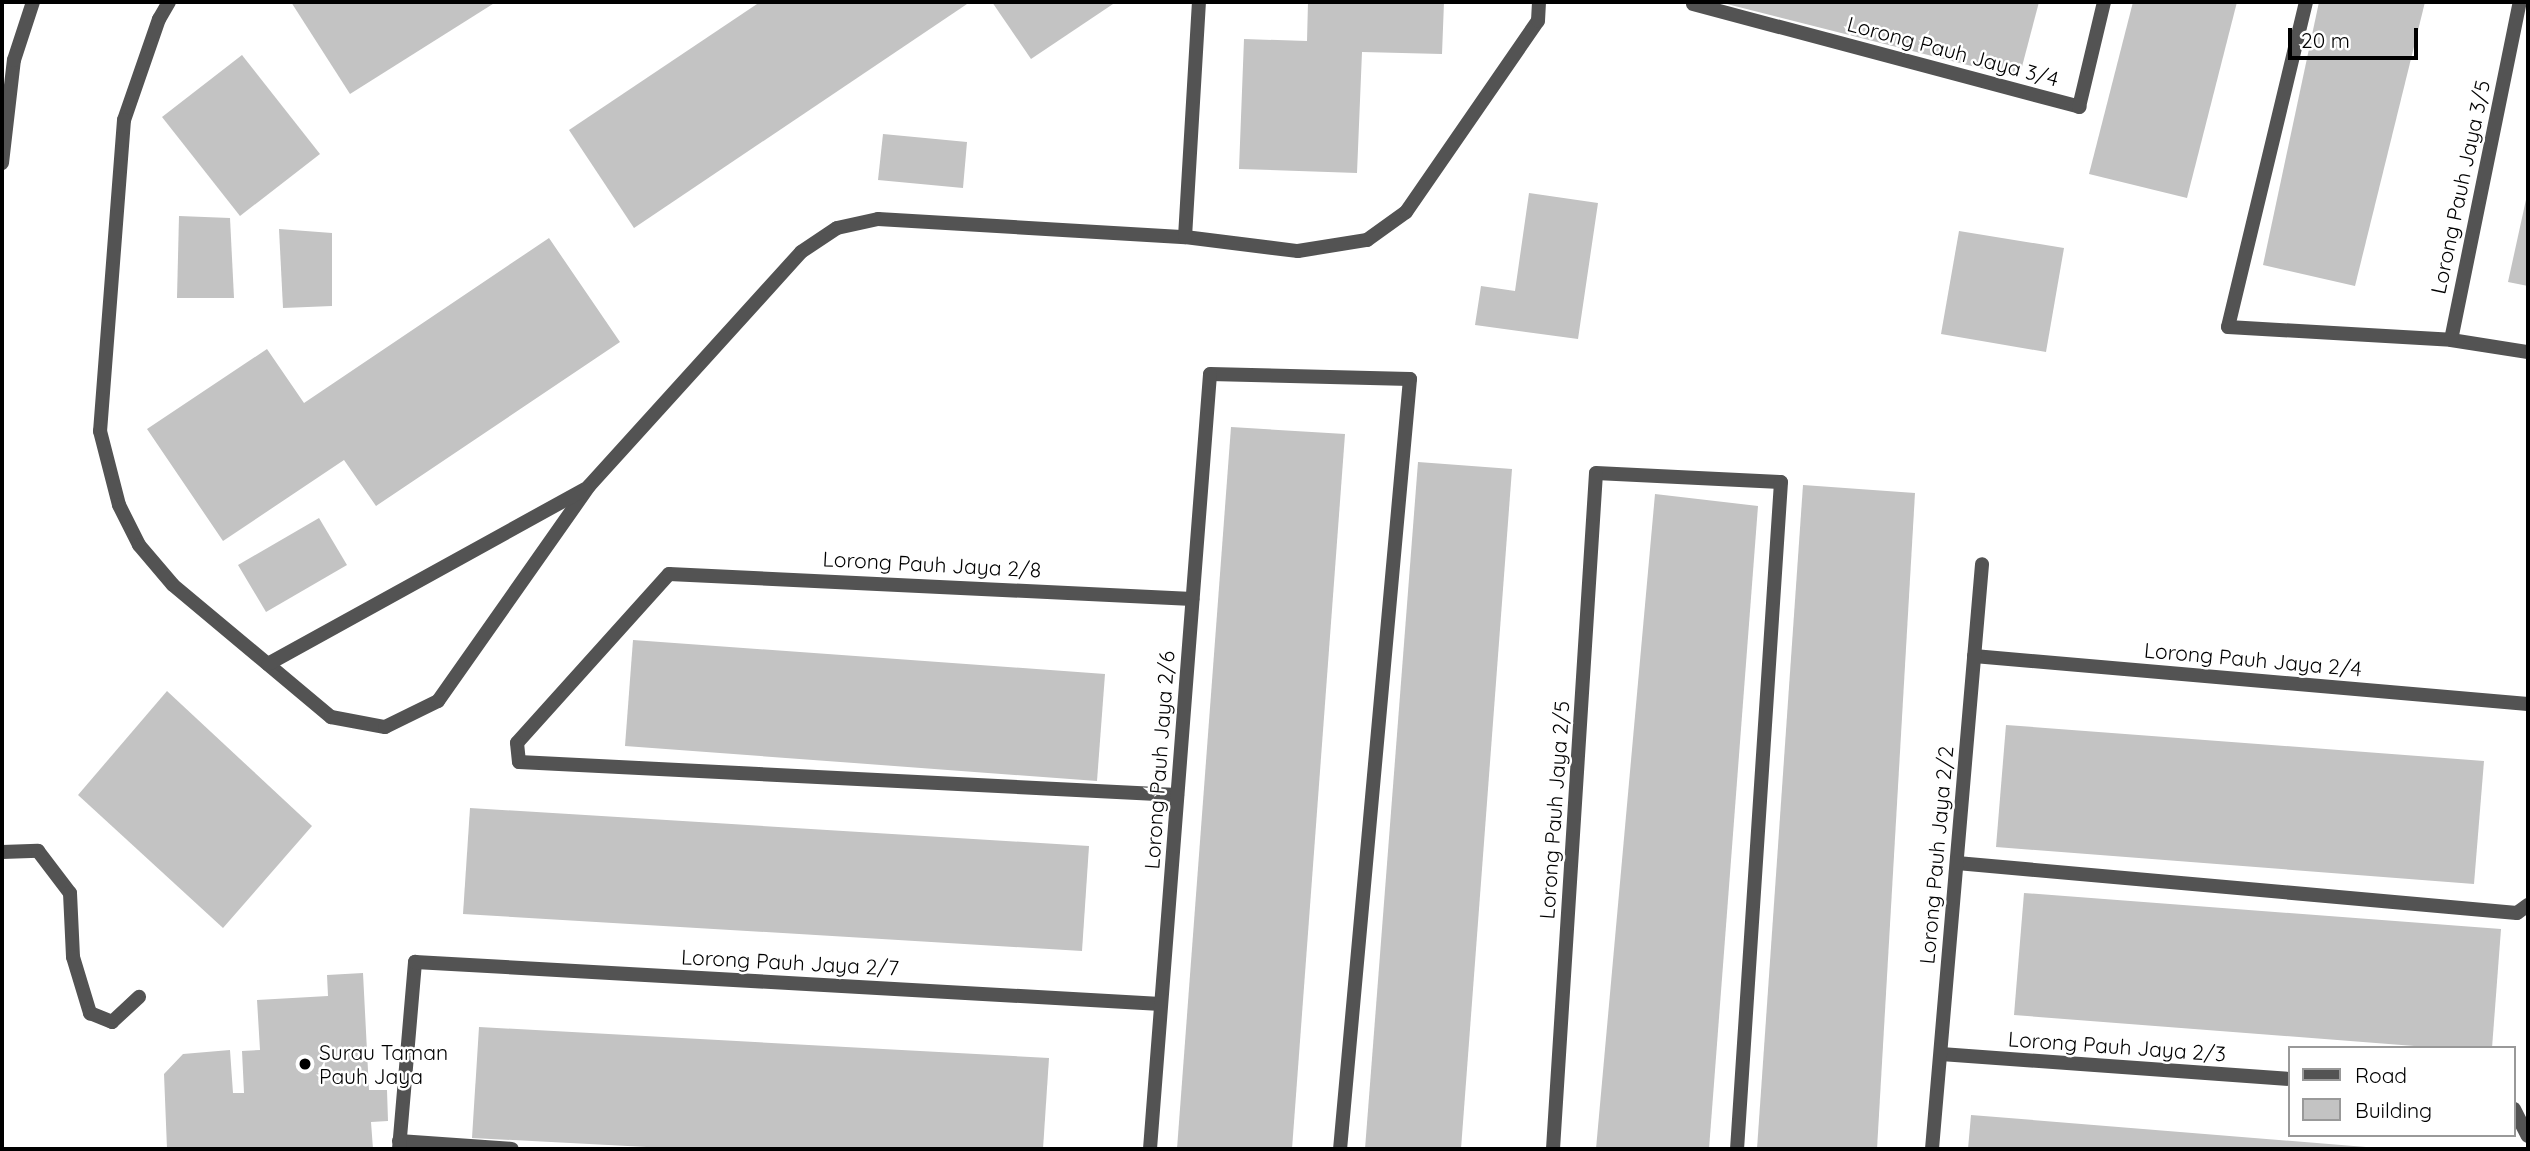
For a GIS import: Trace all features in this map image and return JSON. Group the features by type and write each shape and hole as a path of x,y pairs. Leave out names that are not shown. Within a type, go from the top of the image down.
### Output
{"street":[{"path":"2,163 14,60 33,2"},
{"path":"169,2 159,19 124,120 100,431 119,505 139,545 173,585 331,717 386,727 438,701 589,486 802,252 837,228 878,219 1185,237 1298,251 1367,240 1406,212 1538,22 1539,2"},
{"path":"1185,237 1199,2"},
{"name":"Lorong Pauh Jaya 3/4","path":"1693,4 2080,107 2104,2"},
{"path":"2306,2 2228,327 2451,340 2528,352"},
{"name":"Lorong Pauh Jaya 3/5","path":"2451,340 2520,2"},
{"name":"Lorong Pauh Jaya 2/6","path":"1150,1149 1210,374 1410,379 1340,1149"},
{"name":"Lorong Pauh Jaya 2/5","path":"1553,1149 1597,473 1781,482 1737,1149"},
{"path":"268,664 589,486"},
{"name":"Lorong Pauh Jaya 2/2","path":"1933,1149 1982,564"},
{"name":"Lorong Pauh Jaya 2/8","path":"1177,795 519,762 517,743 669,574 1192,599"},
{"name":"Lorong Pauh Jaya 2/4","path":"1974,656 2528,704"},
{"path":"2,852 38,851 70,892 73,957 90,1013 112,1022 139,998"},
{"path":"1957,863 2517,913 2528,905"},
{"name":"Lorong Pauh Jaya 2/7","path":"399,1145 415,962 1161,1004"},
{"name":"Lorong Pauh Jaya 2/3","path":"1941,1054 2288,1079"},
{"path":"2516,1113 2528,1136"},
{"path":"399,1145 512,1149"}],"building":[{"path":"291,2 496,2 350,94"},
{"path":"760,2 970,2 634,228 569,130"},
{"path":"992,2 1116,2 1031,59"},
{"path":"1308,2 1444,2 1442,54 1362,52 1357,173 1239,169 1244,39 1307,41"},
{"path":"1719,2 2039,2 2019,78"},
{"path":"2133,2 2237,2 2187,198 2089,174"},
{"path":"2319,2 2425,2 2355,286 2263,265"},
{"path":"242,55 320,154 240,216 162,117"},
{"path":"883,134 967,142 963,188 878,180"},
{"path":"1529,193 1598,203 1578,339 1475,325 1481,286 1515,291"},
{"path":"2528,195 2528,286 2508,282"},
{"path":"179,216 230,218 234,298 177,298"},
{"path":"279,229 332,233 332,306 283,308"},
{"path":"1959,231 2064,248 2046,352 1941,334"},
{"path":"549,238 620,342 376,506 344,460 223,541 147,429 267,349 304,403"},
{"path":"1231,427 1345,434 1292,1149 1177,1149"},
{"path":"1418,462 1512,469 1461,1149 1365,1149"},
{"path":"1803,485 1915,493 1877,1149 1757,1149"},
{"path":"1655,494 1758,506 1709,1149 1596,1149"},
{"path":"319,518 347,565 266,612 238,565"},
{"path":"633,640 1105,674 1097,781 625,746"},
{"path":"167,691 312,826 223,928 78,795"},
{"path":"2006,725 2484,761 2474,884 1996,847"},
{"path":"470,808 1089,846 1082,951 463,914"},
{"path":"2024,893 2501,929 2492,1046 2414,1046 2014,1015"},
{"name":"Surau Taman Pauh Jaya","path":"363,973 369,1090 387,1090 388,1121 371,1122 373,1149 167,1149 164,1074 183,1054 230,1050 233,1093 244,1093 242,1051 260,1050 257,1000 328,996 327,975"},
{"path":"479,1027 1049,1058 1043,1149 685,1149 472,1138"},
{"path":"1971,1115 2366,1147 2366,1149 1968,1149"}],"place":[{"name":"Surau Taman Pauh Jaya","path":"305,1064"}]}
